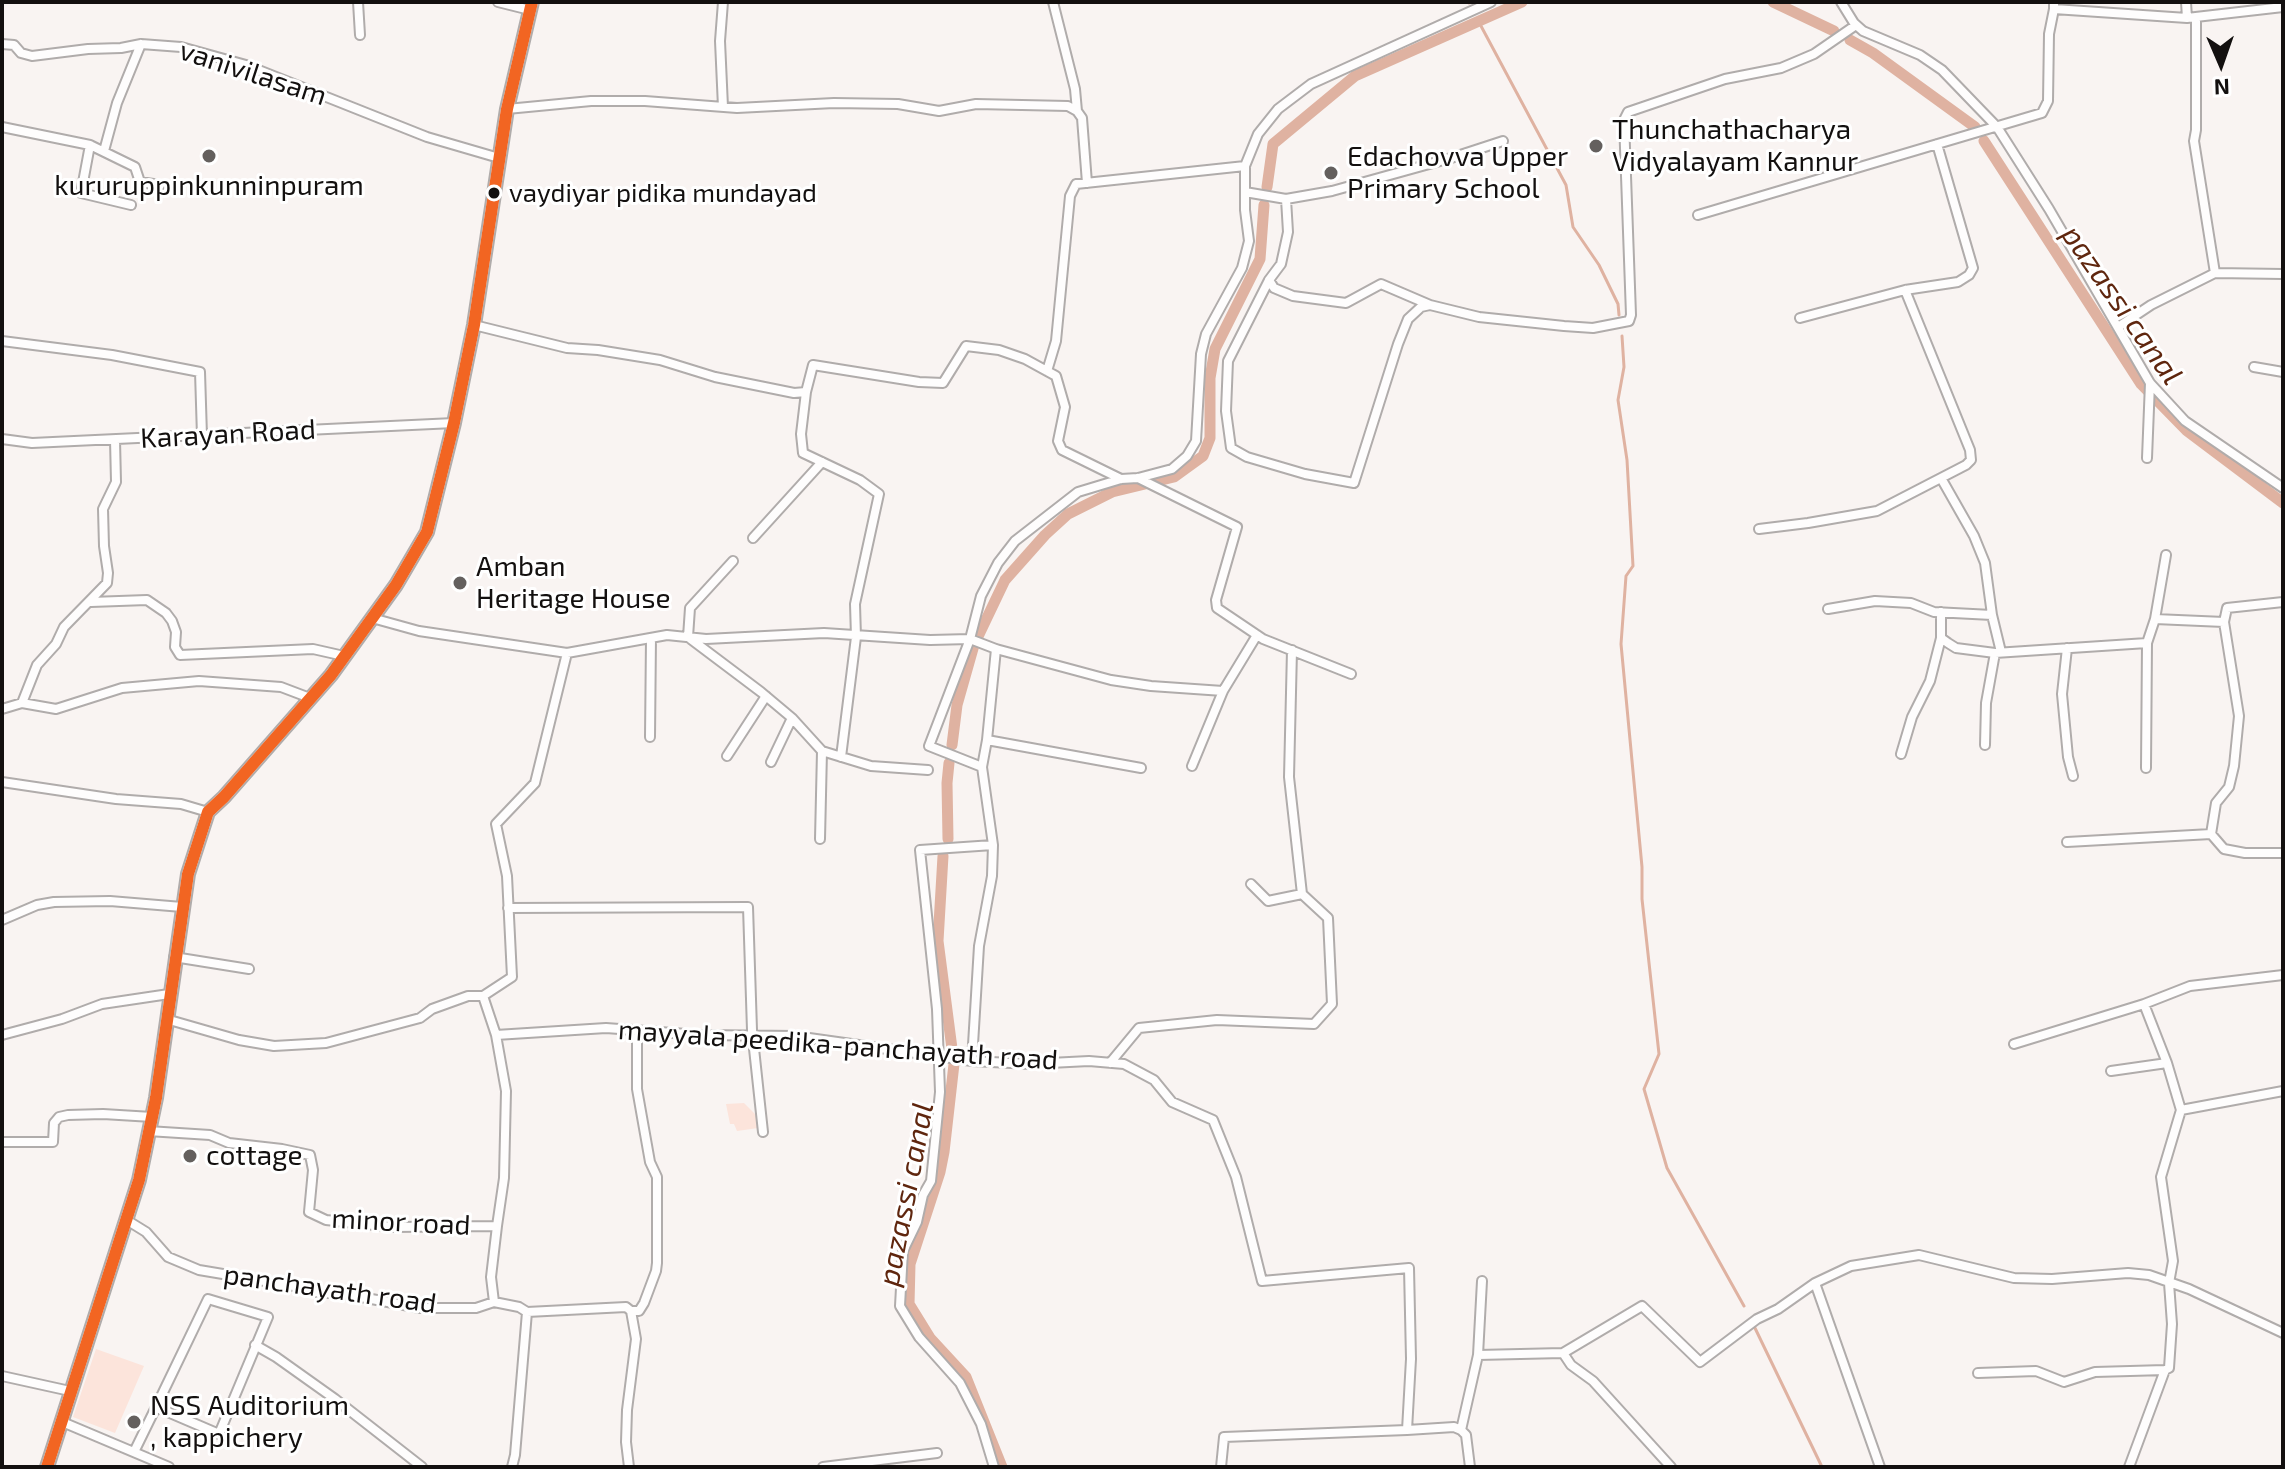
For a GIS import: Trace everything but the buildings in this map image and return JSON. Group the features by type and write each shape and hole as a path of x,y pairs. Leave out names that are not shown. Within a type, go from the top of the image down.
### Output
{"main road":[{"path":"47,1467 139,1180 152,1117 188,874 208,812 344,656 396,585 427,532 474,325 507,109 531,6"}],"street":[{"path":"358,2 360,35"},
{"path":"498,2 531,6"},
{"path":"723,2 720,41 723,107"},
{"path":"1053,2 1075,89 1077,111"},
{"path":"982,767 929,746 970,639 981,596 998,563 1015,541 1078,492 1121,479 1172,469 1187,456 1196,441 1201,354 1206,334 1242,268 1249,241 1245,166 1258,134 1293,96 1334,73 1491,2"},
{"path":"1841,2 1863,31 1920,55 1942,70 1997,127 2049,209 2150,383 2185,421 2283,488"},
{"path":"2186,2 2192,18 2194,141 2215,273"},
{"path":"1698,215 2039,115 2047,106 2049,34 2054,5 2192,18 2277,6"},
{"path":"1269,280 1274,288 1293,296 1346,303 1381,284 1430,305 1479,317 1593,328 1629,321 1624,120 1628,112 1725,79 1781,68 1814,54 1856,25"},
{"name":"vanivilasam","path":"2,44 14,45 21,53 32,56 141,44 181,47 235,61 427,137 499,158"},
{"path":"104,151 117,103 141,44"},
{"path":"507,109 591,101 645,101 723,107 898,104 939,111 976,104 1068,106 1082,118 1087,183"},
{"path":"2,127 90,145 135,167 140,182 160,185"},
{"path":"1245,192 1286,199 1332,191 1503,141"},
{"path":"1800,318 1905,290 1958,282 1969,275 1973,268 1937,144"},
{"path":"90,145 81,193 131,205"},
{"path":"1047,371 1056,341 1070,196 1076,184 1245,166"},
{"path":"1286,199 1288,232 1281,264 1269,280 1228,361 1226,411 1231,448 1247,457 1341,483 1354,483 1408,319 1421,307 1430,305"},
{"path":"2118,327 2151,305 2215,273 2283,274"},
{"path":"1759,529 1877,511 1971,460 1970,450 1905,290"},
{"path":"474,325 567,348 660,360 678,368 750,385 794,393 806,392"},
{"path":"2,341 112,355 200,372 202,436"},
{"path":"841,757 856,637 855,604 879,494 860,480 803,453 801,434 813,365 943,383 966,346 999,350 1025,359 1056,376 1065,407 1059,446 1062,450 1121,479"},
{"path":"2254,367 2283,372"},
{"path":"2147,458 2150,383"},
{"name":"Karayan Road","path":"2,439 32,443 454,423"},
{"path":"22,703 37,665 56,644 64,627 107,583 103,509 116,482 115,440"},
{"path":"753,538 822,462"},
{"path":"1138,478 1237,527 1216,600 1217,608 1257,635 1351,674"},
{"path":"1941,478 1974,536 1985,563 1998,652 1986,703 1985,745"},
{"path":"2146,768 2147,643 2155,619 2166,555"},
{"path":"688,637 690,608 733,561"},
{"path":"90,602 147,600 172,621 176,632 175,647 180,655 313,649 344,656"},
{"path":"1828,609 1875,601 1911,603 1941,612 1992,615"},
{"path":"2211,834 2216,803 2229,787 2234,766 2239,716 2224,622 2227,608 2283,602"},
{"path":"1901,754 1907,729 1930,681 1941,638 1941,612"},
{"path":"372,618 419,631 567,653 667,635 706,639 824,633 856,637 970,639 1111,680 1223,691"},
{"path":"2155,619 2224,622"},
{"path":"1192,766 1223,691 1257,635"},
{"path":"688,637 792,718 822,751 871,766 928,770"},
{"path":"650,737 651,638"},
{"path":"1941,638 1956,648 1998,652 2147,643"},
{"path":"2067,648 2062,694 2068,757 2073,776"},
{"path":"967,1060 979,946 992,876 993,845 982,767 996,649"},
{"path":"1110,1063 1139,1028 1217,1020 1314,1024 1332,1004 1328,918 1302,894 1289,777 1292,650"},
{"path":"166,1019 239,1040 274,1046 326,1043 420,1018 432,1009 468,996 483,996 512,977 507,876 496,824 535,783 567,653"},
{"path":"2,709 22,703 56,709 122,688 199,681 281,687 310,698"},
{"path":"727,756 766,696"},
{"path":"771,762 792,718"},
{"path":"987,740 1141,768"},
{"path":"820,839 822,751"},
{"path":"2,782 116,799 181,804 208,812"},
{"path":"2067,842 2211,834"},
{"path":"2211,834 2224,849 2245,853 2283,853"},
{"path":"993,845 920,850 940,1056 938,1133 931,1181 903,1251 900,1306 919,1337 960,1383 981,1424 994,1467"},
{"path":"1251,884 1268,901 1302,894"},
{"path":"2,920 37,905 54,902 110,901 182,907"},
{"path":"508,908 748,907 753,1037 763,1132"},
{"path":"174,957 249,969"},
{"path":"2014,1044 2144,1004 2190,986 2283,975"},
{"path":"2,1035 62,1019 102,1004 169,994"},
{"path":"483,996 496,1035 506,1091 504,1178 497,1226"},
{"path":"2129,1467 2165,1370 2169,1368 2172,1324 2169,1283 2173,1261 2161,1177 2181,1110 2144,1004"},
{"name":"mayyala peedika-panchayath road","path":"496,1035 606,1028 753,1037 795,1036 967,1060 1124,1064 1154,1080 1172,1102 1213,1120 1236,1177 1262,1281 1409,1268 1411,1359 1407,1430"},
{"path":"629,1467 627,1410 636,1353 631,1311 639,1311 644,1303 657,1263 657,1177 650,1162 637,1089 637,1030"},
{"path":"2111,1071 2167,1063"},
{"path":"2181,1110 2283,1091"},
{"path":"2,1142 53,1142 54,1123 59,1117 68,1115 152,1117"},
{"name":"minor road","path":"148,1131 210,1135 229,1143 241,1142 310,1155 313,1170 309,1212 326,1220 393,1227 497,1226 491,1277 494,1302"},
{"name":"panchayath road","path":"125,1219 146,1232 168,1257 199,1270 420,1308 476,1308 494,1302 519,1307 527,1312 576,1312 626,1307 631,1311"},
{"path":"1478,1355 1563,1353 1642,1306 1700,1362 1757,1319 1778,1309 1815,1283 1851,1266 1919,1255 2014,1278 2052,1279 2128,1273 2149,1275 2189,1289 2283,1333"},
{"path":"1461,1430 1478,1355 1482,1281"},
{"path":"1815,1283 1880,1467"},
{"path":"134,1452 208,1299 268,1317 219,1434 156,1407"},
{"path":"512,1467 527,1312"},
{"path":"255,1345 335,1399 422,1467"},
{"path":"1563,1353 1571,1365 1593,1381 1671,1467"},
{"path":"1978,1373 2036,1371 2064,1382 2095,1372 2165,1370"},
{"path":"2,1376 70,1391"},
{"path":"60,1421 169,1467"},
{"path":"1221,1467 1224,1437 1454,1427 1466,1435 1470,1467"},
{"path":"823,1467 937,1453"}],"shaded area":[{"path":"744,1103 761,1120 758,1128 737,1131 734,1124 730,1124 726,1104"},
{"path":"96,1349 144,1366 115,1433 73,1417"}],"waterway":[{"name":"pazassi canal","path":"1267,187 1273,144 1355,76 1522,2"},
{"name":"pazassi canal","path":"1773,2 1834,31"},
{"path":"1481,26 1566,185 1573,227 1599,265 1618,304 1619,315"},
{"name":"pazassi canal","path":"1850,40 1873,53 1975,127"},
{"name":"pazassi canal","path":"1984,141 2141,384 2186,430 2283,503"},
{"name":"pazassi canal","path":"952,745 957,705 974,645 1005,580 1068,514 1112,492 1174,477 1203,456 1210,438 1210,378 1215,349 1260,259 1264,205"},
{"path":"1622,336 1624,367 1618,400 1627,460 1633,566 1626,576 1621,644 1642,867 1642,899 1659,1054 1644,1089 1667,1168 1744,1306"},
{"name":"pazassi canal","path":"948,839 949,763"},
{"name":"pazassi canal","path":"943,856 938,941 954,1064 944,1152 910,1264 909,1304 930,1338 966,1377 1002,1467"},
{"path":"1754,1326 1822,1467"}],"transit line":[{"path":"47,1467 139,1180 156,1098 188,874 208,812 331,675 396,585 427,532 474,325 507,109 532,2"}],"place":[{"name":"Thunchathacharya Vidyalayam Kannur","path":"1596,146"},
{"name":"kururuppinkunninpuram","path":"209,156"},
{"name":"Edachovva Upper Primary School","path":"1331,173"},
{"name":"vaydiyar pidika mundayad","path":"494,193"},
{"name":"Amban Heritage House","path":"460,583"},
{"name":"cottage","path":"190,1156"},
{"name":"NSS Auditorium , kappichery","path":"134,1422"}]}
